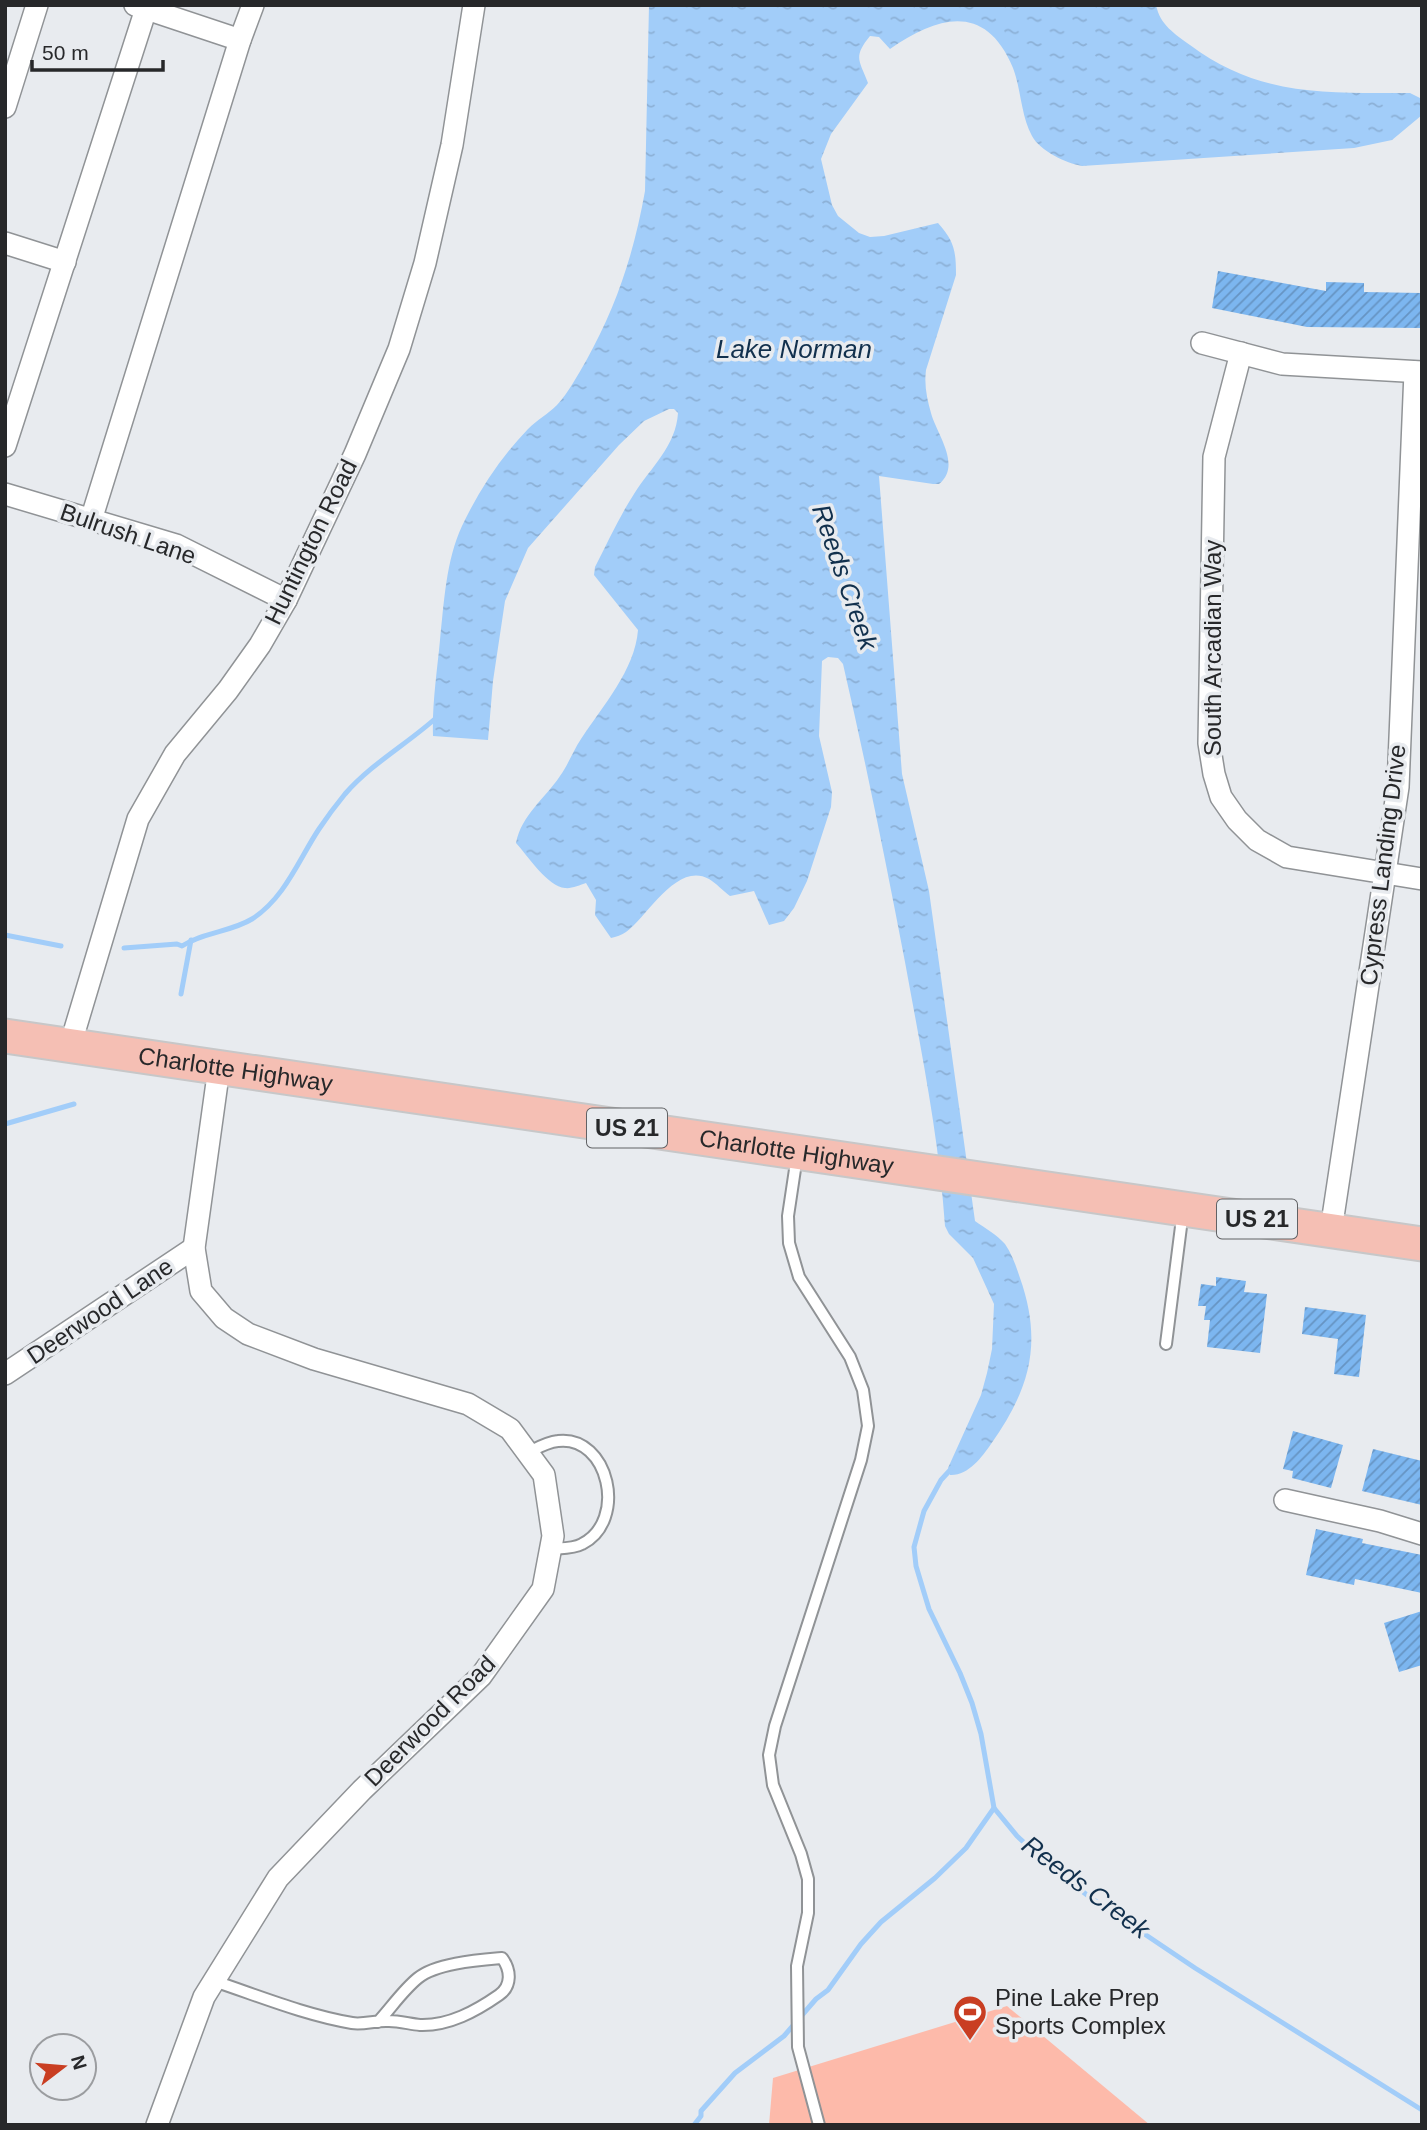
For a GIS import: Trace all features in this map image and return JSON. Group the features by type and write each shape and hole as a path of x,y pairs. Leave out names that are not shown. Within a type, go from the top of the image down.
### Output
{"main road":[{"name":"Charlotte Highway","path":"5,1036 1422,1244"}],"street":[{"path":"5,107 37,5"},
{"path":"92,520 253,5"},
{"name":"Huntington Road","path":"70,1046 138,819 175,754 228,690 260,645 286,600 355,454 399,349 425,263 452,145 474,5"},
{"path":"5,446 65,262 140,7 240,40"},
{"path":"5,243 65,262"},
{"path":"1202,343 1282,364 1418,372"},
{"name":"South Arcadian Way","path":"1241,353 1214,457 1209,743 1214,774 1222,797 1237,820 1257,841 1287,857 1422,879"},
{"name":"Cypress Landing Drive","path":"1331,1230 1398,787 1418,372"},
{"name":"Bulrush Lane","path":"5,494 176,545 286,600"},
{"name":"Deerwood Road","path":"157,2125 204,1997 278,1878 371,1781 481,1676 543,1589 552,1536 544,1475 510,1429 468,1404 314,1359 248,1334 224,1318 201,1291 194,1248 219,1068"},
{"name":"Deerwood Lane","path":"5,1374 194,1248"},
{"path":"1286,1500 1380,1521 1422,1534"}],"lane":[{"path":"797,1153 788,1216 789,1243 799,1277 850,1357 863,1390 868,1426 861,1460 775,1726 769,1755 772,1785 801,1854 808,1879 808,1913 796,1966 798,2047 819,2125"},
{"path":"1166,1344 1184,1209"},
{"path":"527,1453 558,1441 579,1445 602,1467 608,1485 610,1494 607,1509 597,1532 582,1544 550,1549"},
{"path":"214,1981 304,2011 353,2023 378,2022 387,2021 424,2025 446,2022 473,2011 502,1993 510,1979 509,1967 502,1958 485,1959 427,1972 409,1987 378,2022"}],"shaded area":[{"name":"Pine Lake Prep Sports Complex","path":"1007,2006 1150,2125 769,2125 773,2078"}],"water":[{"name":"Lake Norman","path":"649,5 1156,5 1161,18 1174,33 1216,62 1242,74 1295,89 1410,93 1422,99 1422,115 1392,140 1354,148 1082,166 1054,156 1041,147 1032,136 1013,68 1002,47 989,33 975,24 960,21 926,28 890,49 879,37 870,36 861,49 859,59 868,83 831,134 821,159 832,205 838,216 859,233 870,237 884,236 938,223 951,241 955,259 956,275 925,376 930,408 948,459 946,476 939,484 933,484 879,476 902,774 929,891 975,1221 1005,1244 1010,1252 1027,1302 1031,1324 1029,1365 1015,1404 974,1465 957,1474 950,1475 948,1468 981,1395 992,1349 994,1304 973,1258 949,1234 945,1226 934,1127 917,1028 876,813 843,664 838,658 828,657 822,661 819,736 832,792 831,807 807,881 794,908 784,921 769,925 754,891 730,896 709,879 697,875 686,877 674,884 626,932 611,938 595,915 596,900 586,883 570,888 558,886 545,876 516,843 523,824 563,772 581,739 616,688 631,659 638,630 594,575 595,567 618,521 673,436 678,413 674,409 644,421 619,445 528,548 505,601 493,681 488,740 433,736 446,582 452,553 462,526 483,487 509,451 528,429 557,405 573,384 607,320 630,257 645,191"}],"building":[{"path":"1218,271 1326,291 1326,282 1364,283 1364,292 1421,293 1420,328 1307,327 1212,308"},
{"path":"1216,1277 1246,1281 1244,1292 1267,1294 1260,1353 1207,1347 1210,1320 1204,1320 1206,1306 1198,1306 1201,1284 1216,1286"},
{"path":"1305,1307 1366,1315 1359,1377 1334,1374 1338,1339 1302,1334"},
{"path":"1293,1431 1343,1445 1331,1488 1292,1478 1293,1471 1283,1469"},
{"path":"1373,1449 1422,1461 1422,1505 1362,1491"},
{"path":"1316,1529 1363,1539 1362,1543 1422,1555 1422,1593 1355,1579 1354,1585 1306,1575"},
{"path":"1422,1611 1422,1665 1399,1672 1384,1623"}],"waterway":[{"path":"124,948 177,944 182,946 252,919 274,900 319,829 355,783 436,718"},
{"path":"5,935 61,946"},
{"path":"181,994 191,940"},
{"path":"5,1124 74,1104"},
{"name":"Reeds Creek","path":"952,1468 941,1480 924,1511 914,1547 916,1566 929,1609 972,1703 981,1734 994,1808 1017,1836 1053,1869 1091,1898 1195,1968 1422,2110"},
{"path":"694,2125 701,2116 701,2111 735,2073 784,2036 816,1999 828,1990 861,1944 881,1922 935,1878 966,1848 994,1808"}],"place":[{"name":"Pine Lake Prep Sports Complex","path":"970,2042"}]}
